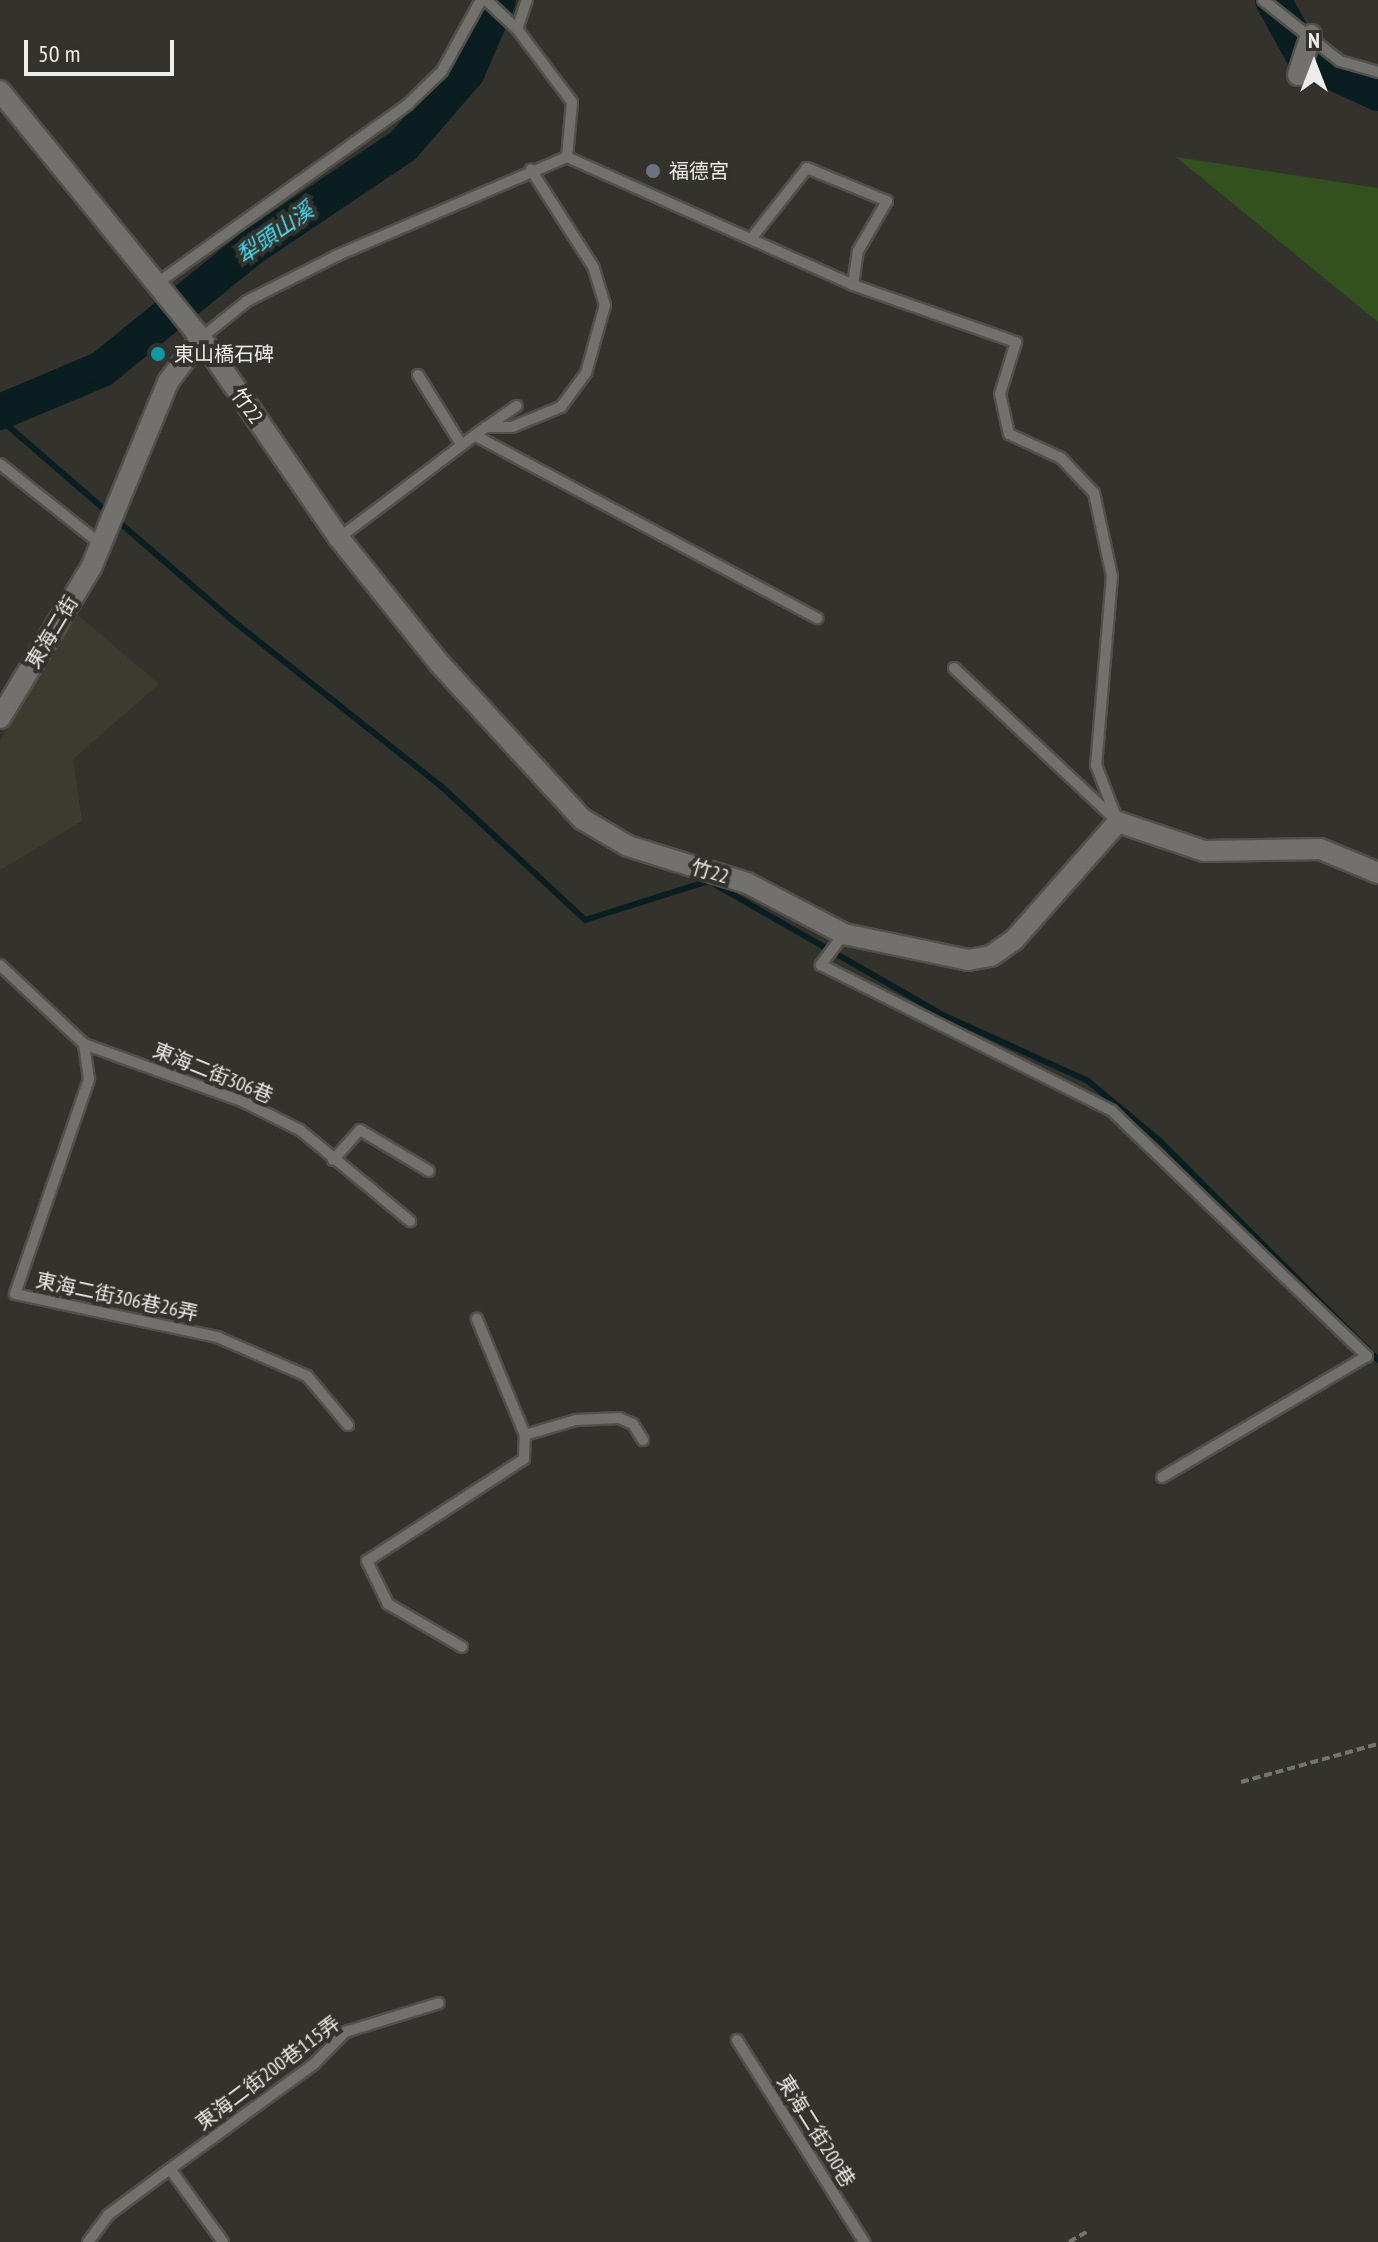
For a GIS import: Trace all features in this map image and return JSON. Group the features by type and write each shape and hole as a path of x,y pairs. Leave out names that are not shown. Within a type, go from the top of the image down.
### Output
{"street":[{"path":"1298,75 1308,41"},
{"name":"竹22","path":"0,91 154,285 201,338 339,538 491,725 582,819 628,846 747,883 844,934 968,960 991,956 1014,940 1118,822"},
{"name":"東海二街","path":"0,718 102,545 168,382 201,338"},
{"path":"1118,822 1204,851 1320,849 1376,870"}],"lane":[{"path":"154,285 408,104 442,71 484,0 517,29 572,102 567,157"},
{"path":"517,29 527,0"},
{"path":"1263,0 1285,16 1308,41 1340,61 1378,72"},
{"path":"201,338 247,301 285,282 531,170 567,157 853,285 1016,342 1000,394 1009,434 1061,458 1094,493 1112,576 1096,765 1118,822"},
{"path":"751,239 807,168 887,201 858,251 853,285"},
{"path":"486,427 512,427 561,407 586,373 605,305 594,268 531,170"},
{"path":"418,375 461,444"},
{"path":"339,538 461,444 517,406"},
{"path":"476,436 817,618"},
{"path":"0,464 102,545"},
{"path":"954,668 1118,822"},
{"path":"844,934 821,965 1112,1111 1367,1356 1162,1477"},
{"name":"東海二街306巷","path":"0,965 84,1044 244,1102 300,1130 410,1221"},
{"name":"東海二街306巷26弄","path":"84,1044 89,1079 15,1294 217,1337 307,1376 348,1425"},
{"path":"333,1160 360,1130 429,1171"},
{"path":"462,1647 388,1604 367,1561 524,1459 525,1435 477,1319"},
{"path":"525,1435 576,1420 619,1418 633,1424 643,1440"},
{"name":"東海二街200巷115弄","path":"170,2169 314,2064 345,2032 439,2003"},
{"name":"東海二街200巷","path":"737,2040 864,2242"},
{"path":"88,2242 108,2215 170,2169 223,2242"}],"path":[{"path":"1241,1782 1378,1744"},
{"path":"1069,2242 1088,2231"}],"shaded area":[{"path":"73,611 159,684 73,759 82,821 0,870 0,741"}],"green space":[{"path":"1176,157 1378,188 1378,322"}],"waterway":[{"name":"犁頭山溪","path":"0,412 102,369 251,248 403,146 467,72 498,0"},
{"name":"犁頭山溪","path":"1273,0 1306,60 1378,93"},
{"path":"0,419 232,620 441,786 585,920 709,881 945,1016 1088,1081 1160,1141 1378,1360"}],"place":[{"name":"福德宮","path":"653,171"},
{"name":"東山橋石碑","path":"158,354"}]}
